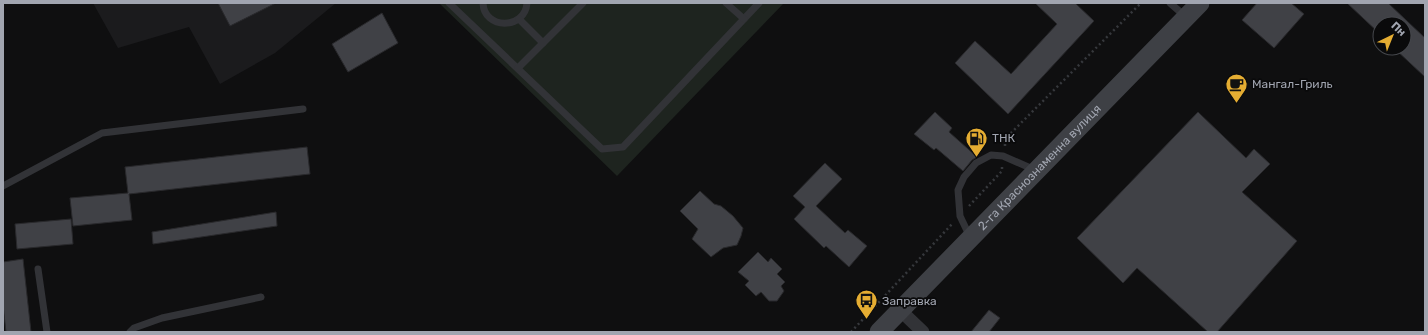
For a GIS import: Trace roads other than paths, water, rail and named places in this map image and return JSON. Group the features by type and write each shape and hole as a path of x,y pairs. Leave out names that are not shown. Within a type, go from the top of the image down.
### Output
{"street":[{"name":"2-га Краснознаменна вулиця","path":"879,332 1200,3"},
{"path":"900,310 923,332"}],"lane":[{"path":"449,3 602,148 623,147 759,3"},
{"path":"483,3 486,13 497,22 504,24 512,23 519,19 524,13 527,3"},
{"path":"726,3 744,19"},
{"path":"1170,3 1186,18"},
{"path":"518,68 581,4"},
{"path":"519,19 544,43"},
{"path":"3,186 102,133 303,109"},
{"path":"970,239 960,216 958,190 964,177 976,163 991,155 1003,156 1037,171"},
{"path":"38,268 47,332"},
{"path":"130,332 134,328 162,318 261,297"}],"place":[{"name":"Мангал-Гриль","path":"1237,104"},
{"name":"ТНК","path":"976,158"},
{"name":"Заправка","path":"867,320"}]}
